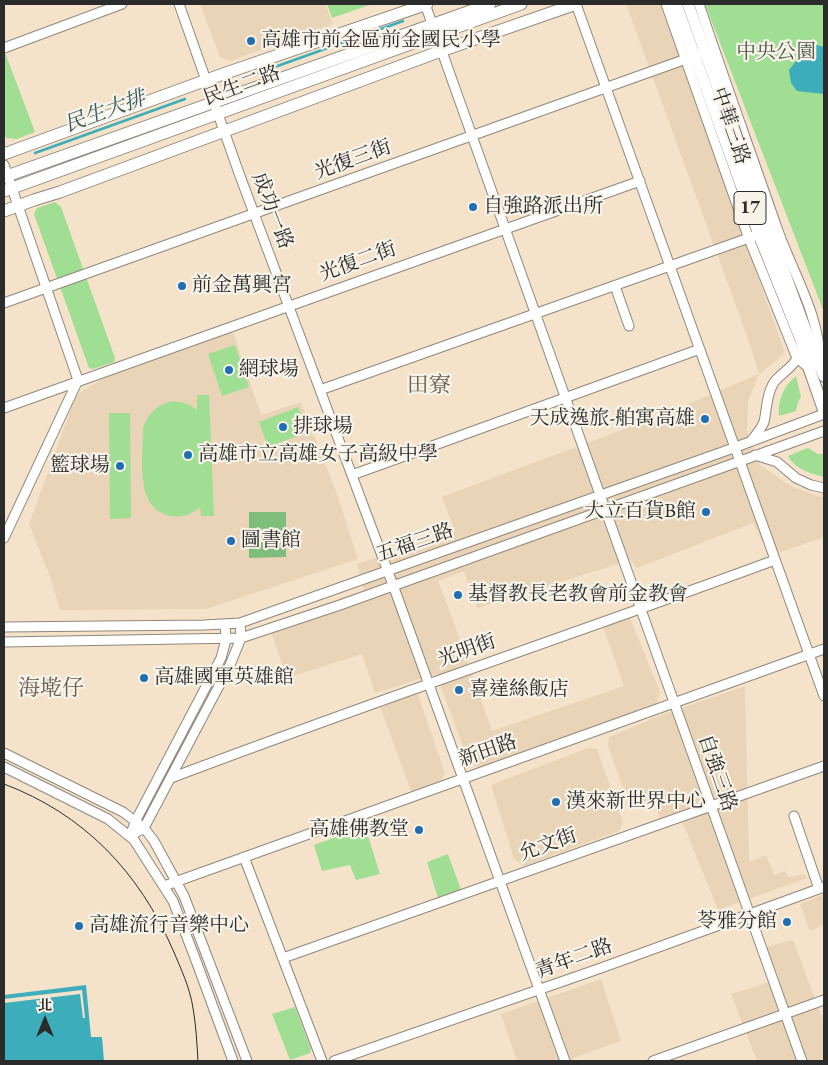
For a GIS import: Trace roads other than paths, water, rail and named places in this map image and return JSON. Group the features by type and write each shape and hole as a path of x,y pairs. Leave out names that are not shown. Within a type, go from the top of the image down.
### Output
{"main road":[{"path":"4,154 426,4"},
{"name":"民生二路","path":"8,190 219,114 434,30 490,4"},
{"name":"民生二路","path":"5,173 214,102 434,30 521,4"},
{"path":"4,211 441,51 576,4"},
{"name":"中華三路","path":"676,4 700,54 801,340 814,366 824,412"},
{"name":"中華三路","path":"688,4 700,54"},
{"name":"中華三路","path":"764,233 818,344 814,366"},
{"name":"中華三路","path":"814,366 824,376"}],"street":[{"path":"4,48 122,4"},
{"name":"成功一路","path":"179,4 288,306 393,585"},
{"name":"自強三路","path":"426,4 564,398 802,1061"},
{"path":"576,4 824,696"},
{"name":"中華三路","path":"666,4 700,54 764,233 797,358 814,366"},
{"name":"中華三路","path":"699,4 700,54"},
{"name":"光復三街","path":"4,304 700,54"},
{"path":"4,538 78,380 18,206 8,190 5,173"},
{"name":"光復二街","path":"4,408 640,181"},
{"path":"320,390 764,233"},
{"path":"615,286 629,326"},
{"path":"352,475 700,349"},
{"path":"751,442 759,432 764,421 767,400 772,385 781,374 795,363 797,358"},
{"name":"五福三路","path":"4,627 240,623 735,448 824,412"},
{"name":"五福三路","path":"4,642 226,640 240,638 340,605 824,431"},
{"path":"754,455 777,462 796,478 811,485 824,488"},
{"name":"光明街","path":"171,778 536,644 641,609 775,560"},
{"path":"393,585 565,1061"},
{"path":"130,836 144,828 230,665 240,638 240,623"},
{"path":"130,836 136,820 221,658 226,640 225,624"},
{"name":"新田路","path":"164,886 824,649"},
{"path":"4,753 123,812 136,820 144,828 154,841 184,896 247,1061"},
{"name":"允文街","path":"283,958 824,766"},
{"path":"4,767 108,819 130,836 142,851 173,901 232,1061"},
{"path":"794,816 822,888"},
{"path":"244,858 322,1061"},
{"name":"青年二路","path":"334,1061 822,888"},
{"path":"653,1061 824,1000"}],"water":[{"path":"813,44 824,47 824,94 797,91 791,83 789,70 796,61 797,51"},
{"path":"86,985 91,1037 102,1037 104,1061 4,1061 4,995"}],"waterway":[{"name":"民生大排","path":"244,78 403,21"},
{"name":"民生大排","path":"35,153 185,99"}],"tram line":[{"path":"4,784 33,797 84,829 106,849 144,895 173,950 192,1001 198,1061"}],"place":[{"name":"高雄市前金區前金國民小學","path":"251,41"},
{"name":"自強路派出所","path":"473,207"},
{"name":"前金萬興宮","path":"182,286"},
{"name":"網球場","path":"229,370"},
{"name":"天成逸旅-舶寓高雄","path":"705,419"},
{"name":"排球場","path":"283,427"},
{"name":"高雄市立高雄女子高級中學","path":"188,455"},
{"name":"籃球場","path":"120,466"},
{"name":"大立百貨B館","path":"706,512"},
{"name":"圖書館","path":"231,541"},
{"name":"基督教長老教會前金教會","path":"458,595"},
{"name":"高雄國軍英雄館","path":"144,678"},
{"name":"喜達絲飯店","path":"459,690"},
{"name":"漢來新世界中心","path":"556,802"},
{"name":"高雄佛教堂","path":"419,830"},
{"name":"苓雅分館","path":"787,922"},
{"name":"高雄流行音樂中心","path":"79,926"}],"district":[{"name":"田寮","path":"429,386"},
{"name":"海墘仔","path":"51,689"}],"park label":[{"name":"中央公園","path":"776,53"}]}
